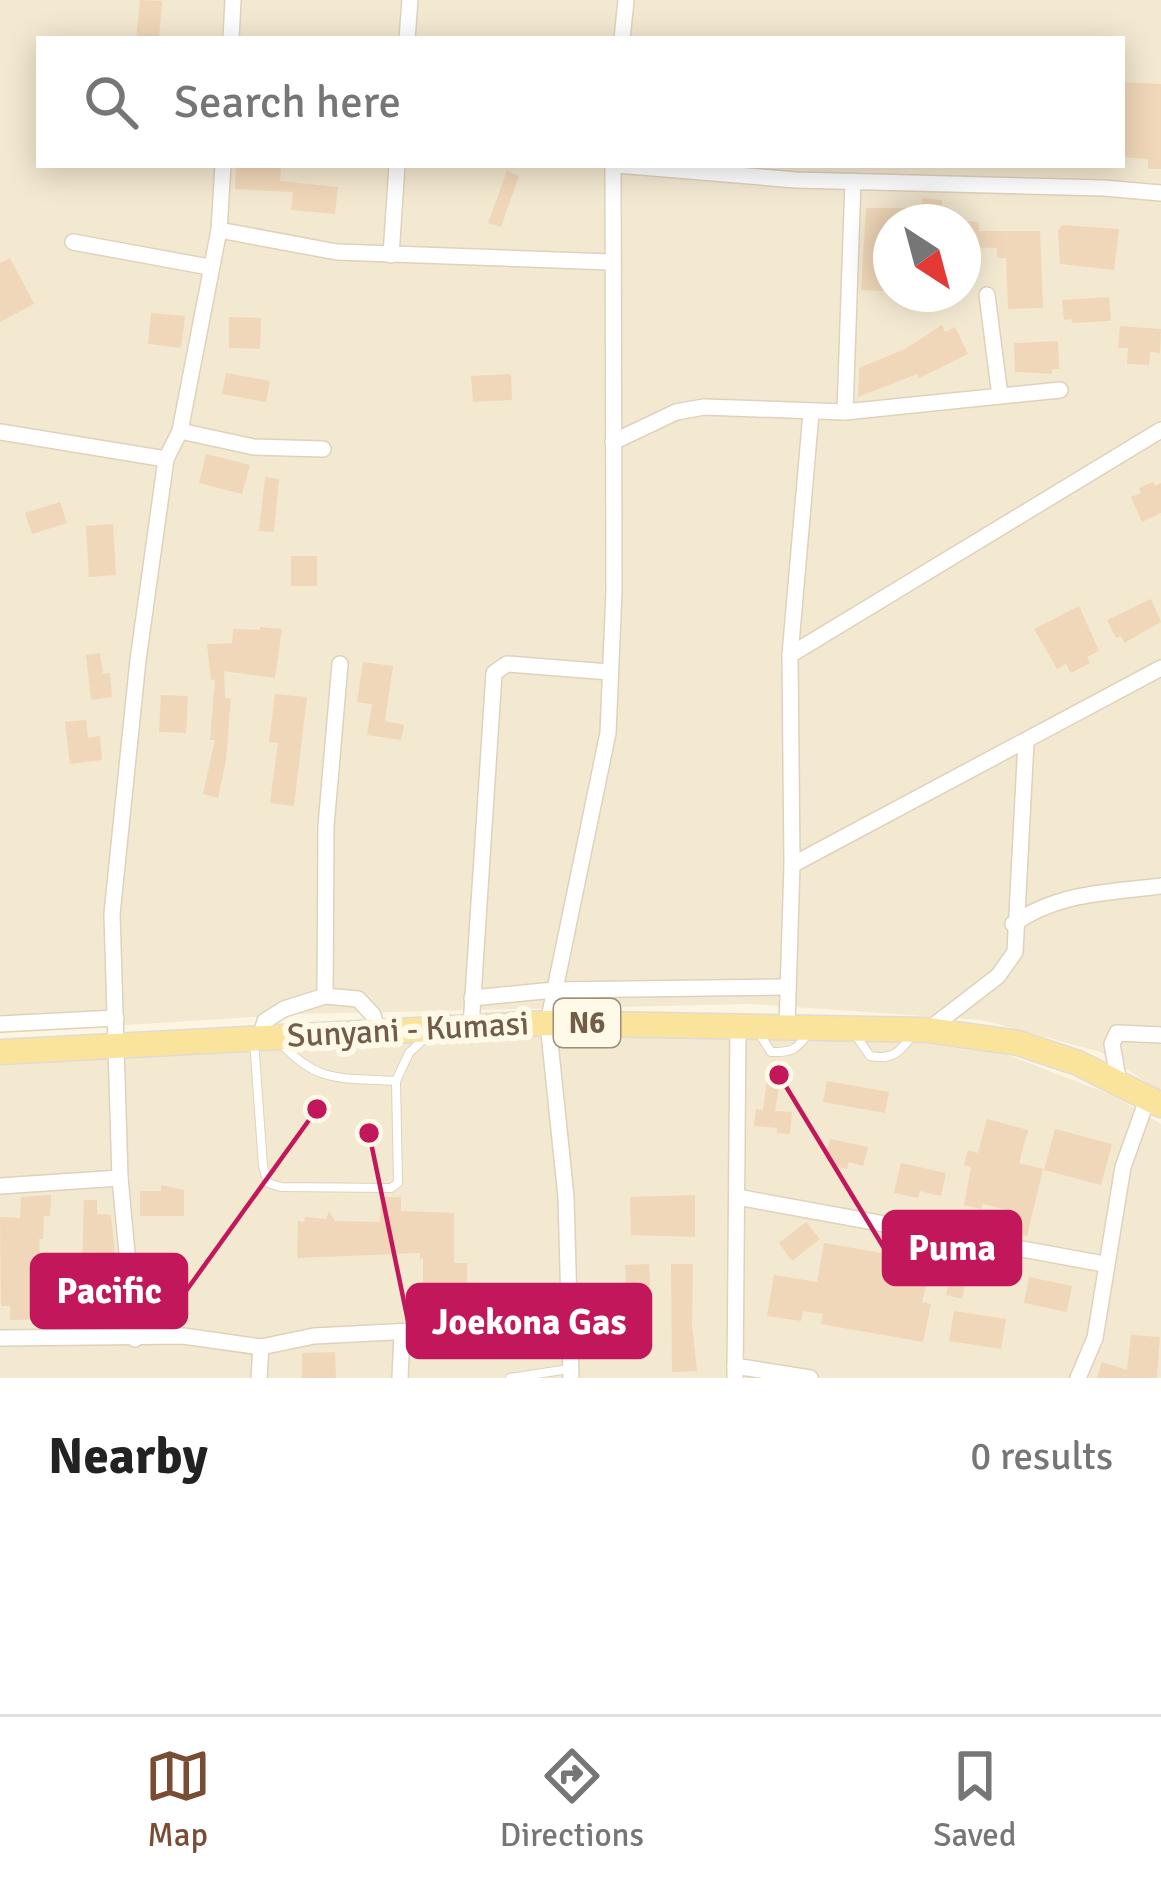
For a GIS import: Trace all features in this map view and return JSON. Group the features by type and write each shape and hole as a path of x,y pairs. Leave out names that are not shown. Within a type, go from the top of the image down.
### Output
{"main road":[{"name":"Sunyani - Kumasi","path":"0,1052 548,1023 923,1030 1018,1042 1155,1101"}],"street":[{"path":"231,36 233,0"},
{"path":"407,36 410,0"},
{"path":"622,36 626,0"},
{"path":"135,1339 120,1178 112,914 137,660 166,459 180,431 219,230 223,168"},
{"path":"391,255 398,168"},
{"path":"571,1373 567,1218 548,1023 608,733 614,591 610,262 615,168"},
{"path":"657,168 854,182 1161,193"},
{"path":"1031,168 1031,186"},
{"path":"845,412 854,182"},
{"path":"219,230 337,252 610,262"},
{"path":"73,242 209,266"},
{"path":"987,295 1000,396"},
{"path":"614,442 676,412 704,407 845,412 1060,390"},
{"path":"787,1026 792,865 790,655 811,413"},
{"path":"790,655 1161,430"},
{"path":"0,431 166,459"},
{"path":"180,431 254,447 323,449"},
{"path":"325,996 326,826 340,664"},
{"path":"471,1027 494,673 507,664 609,672"},
{"path":"792,865 1161,668"},
{"path":"923,1030 1009,964 1015,952 1026,741"},
{"path":"1013,923 1040,906 1089,892 1161,886"},
{"path":"472,998 554,990 788,987"},
{"path":"263,1038 265,1022 284,1009 325,996 358,999 373,1015 378,1032"},
{"path":"0,1024 116,1018"},
{"path":"747,1026 737,1196 735,1372 810,1378"},
{"path":"1119,1083 1112,1044 1117,1033 1161,1035"},
{"path":"1078,1378 1095,1338 1123,1167 1155,1101"},
{"path":"0,1186 120,1178"},
{"path":"737,1196 1105,1264"},
{"path":"0,1338 206,1337 261,1347 296,1337 570,1323"},
{"path":"400,1378 402,1332"},
{"path":"259,1378 261,1347"}],"lane":[{"path":"747,1026 772,1052 786,1053 799,1048 813,1027"},
{"path":"263,1038 263,1166 268,1183 391,1188 398,1183 396,1081 410,1054 434,1029"},
{"path":"263,1038 303,1067 331,1076 396,1081"},
{"path":"510,1378 571,1373"}],"shaded area":[{"path":"0,0 1161,0 1161,1092 1101,1052 982,1020 750,1004 298,1014 0,1033"},
{"path":"873,1034 1008,1055 1114,1096 1161,1124 1161,1378 0,1378 0,1060 536,1035"}],"building":[{"path":"140,0 162,1 159,36 136,36"},
{"path":"1125,82 1161,84 1161,169 1148,169 1148,159 1125,157"},
{"path":"236,168 281,168 280,181 338,187 335,214 291,210 293,192 235,189"},
{"path":"507,171 519,176 501,227 488,223"},
{"path":"922,198 942,200 942,204 922,204"},
{"path":"866,208 873,208 873,291 861,290"},
{"path":"1062,225 1119,229 1114,270 1060,264 1058,231"},
{"path":"981,231 1040,231 1043,308 1008,309 1006,258 997,258 997,248 981,248"},
{"path":"10,258 34,304 0,322 0,263"},
{"path":"1109,297 1111,321 1064,320 1062,300"},
{"path":"151,313 185,316 181,348 148,344"},
{"path":"229,317 261,318 260,349 229,348"},
{"path":"942,325 945,332 955,327 968,354 919,378 917,374 858,397 859,368 905,349"},
{"path":"1120,326 1161,329 1160,353 1150,352 1149,365 1127,364 1128,348 1118,348"},
{"path":"1058,341 1059,369 1052,369 1052,374 1015,372 1014,343"},
{"path":"226,373 270,381 266,402 222,394"},
{"path":"511,374 512,400 473,402 471,376"},
{"path":"206,454 250,465 242,494 199,483"},
{"path":"265,477 279,479 274,532 259,531"},
{"path":"1153,482 1155,486 1161,483 1161,513 1142,522 1131,497"},
{"path":"60,502 67,523 32,534 25,513"},
{"path":"113,524 116,575 89,577 86,526"},
{"path":"291,556 317,556 317,586 291,586"},
{"path":"1151,599 1161,622 1124,643 1121,636 1116,638 1107,620"},
{"path":"1079,606 1099,651 1087,657 1090,663 1071,673 1066,664 1057,669 1034,629"},
{"path":"233,629 282,629 275,678 224,671 225,698 231,698 226,760 218,798 203,794 215,740 210,740 215,680 211,680 207,644 232,643"},
{"path":"100,653 103,674 110,673 112,697 91,700 86,655"},
{"path":"363,662 393,666 385,721 404,725 401,740 367,735 372,704 357,702"},
{"path":"275,694 307,697 294,806 270,803 278,743 269,742"},
{"path":"161,695 188,696 186,733 159,732"},
{"path":"86,720 88,738 100,736 102,760 70,764 65,722"},
{"path":"768,1074 781,1076 775,1111 792,1112 790,1134 754,1126 756,1109 763,1110"},
{"path":"827,1081 889,1092 885,1113 823,1102"},
{"path":"987,1119 1028,1130 1019,1163 1043,1169 1027,1236 1010,1232 1015,1212 964,1205 971,1167 964,1165 968,1150 978,1153"},
{"path":"1055,1129 1112,1144 1101,1185 1044,1170"},
{"path":"830,1139 868,1147 863,1166 849,1162 847,1169 833,1166 834,1160 825,1158"},
{"path":"901,1163 946,1173 941,1196 920,1191 918,1198 894,1193"},
{"path":"161,1185 184,1190 184,1216 140,1216 140,1191 161,1191"},
{"path":"51,1195 50,1216 44,1216 43,1239 39,1239 41,1268 51,1268 51,1319 10,1320 10,1306 1,1306 0,1217 20,1218 21,1197"},
{"path":"695,1195 695,1237 631,1235 630,1197"},
{"path":"381,1197 401,1197 401,1211 454,1213 454,1263 467,1263 467,1308 438,1308 438,1301 423,1302 420,1253 297,1258 298,1221 326,1219 329,1211 335,1221 380,1222"},
{"path":"84,1200 97,1200 97,1214 111,1215 118,1283 71,1292 69,1264 82,1263"},
{"path":"806,1222 820,1239 792,1261 779,1243"},
{"path":"886,1236 904,1240 902,1247 934,1255 922,1302 931,1304 923,1342 821,1324 823,1314 803,1311 801,1321 767,1316 774,1275 817,1282 824,1243 882,1253"},
{"path":"955,1253 971,1256 962,1299 946,1295"},
{"path":"649,1264 652,1320 628,1321 625,1265"},
{"path":"671,1264 693,1264 697,1371 672,1372"},
{"path":"1029,1277 1072,1286 1067,1312 1024,1303"},
{"path":"954,1311 1006,1319 1001,1349 949,1341"},
{"path":"1131,1335 1160,1337 1157,1378 1097,1378 1102,1362 1127,1370"},
{"path":"335,1352 336,1378 302,1378 302,1353"}],"place":[{"name":"Puma","path":"779,1075"},
{"name":"Pacific","path":"317,1109"},
{"name":"Joekona Gas","path":"369,1133"}]}
